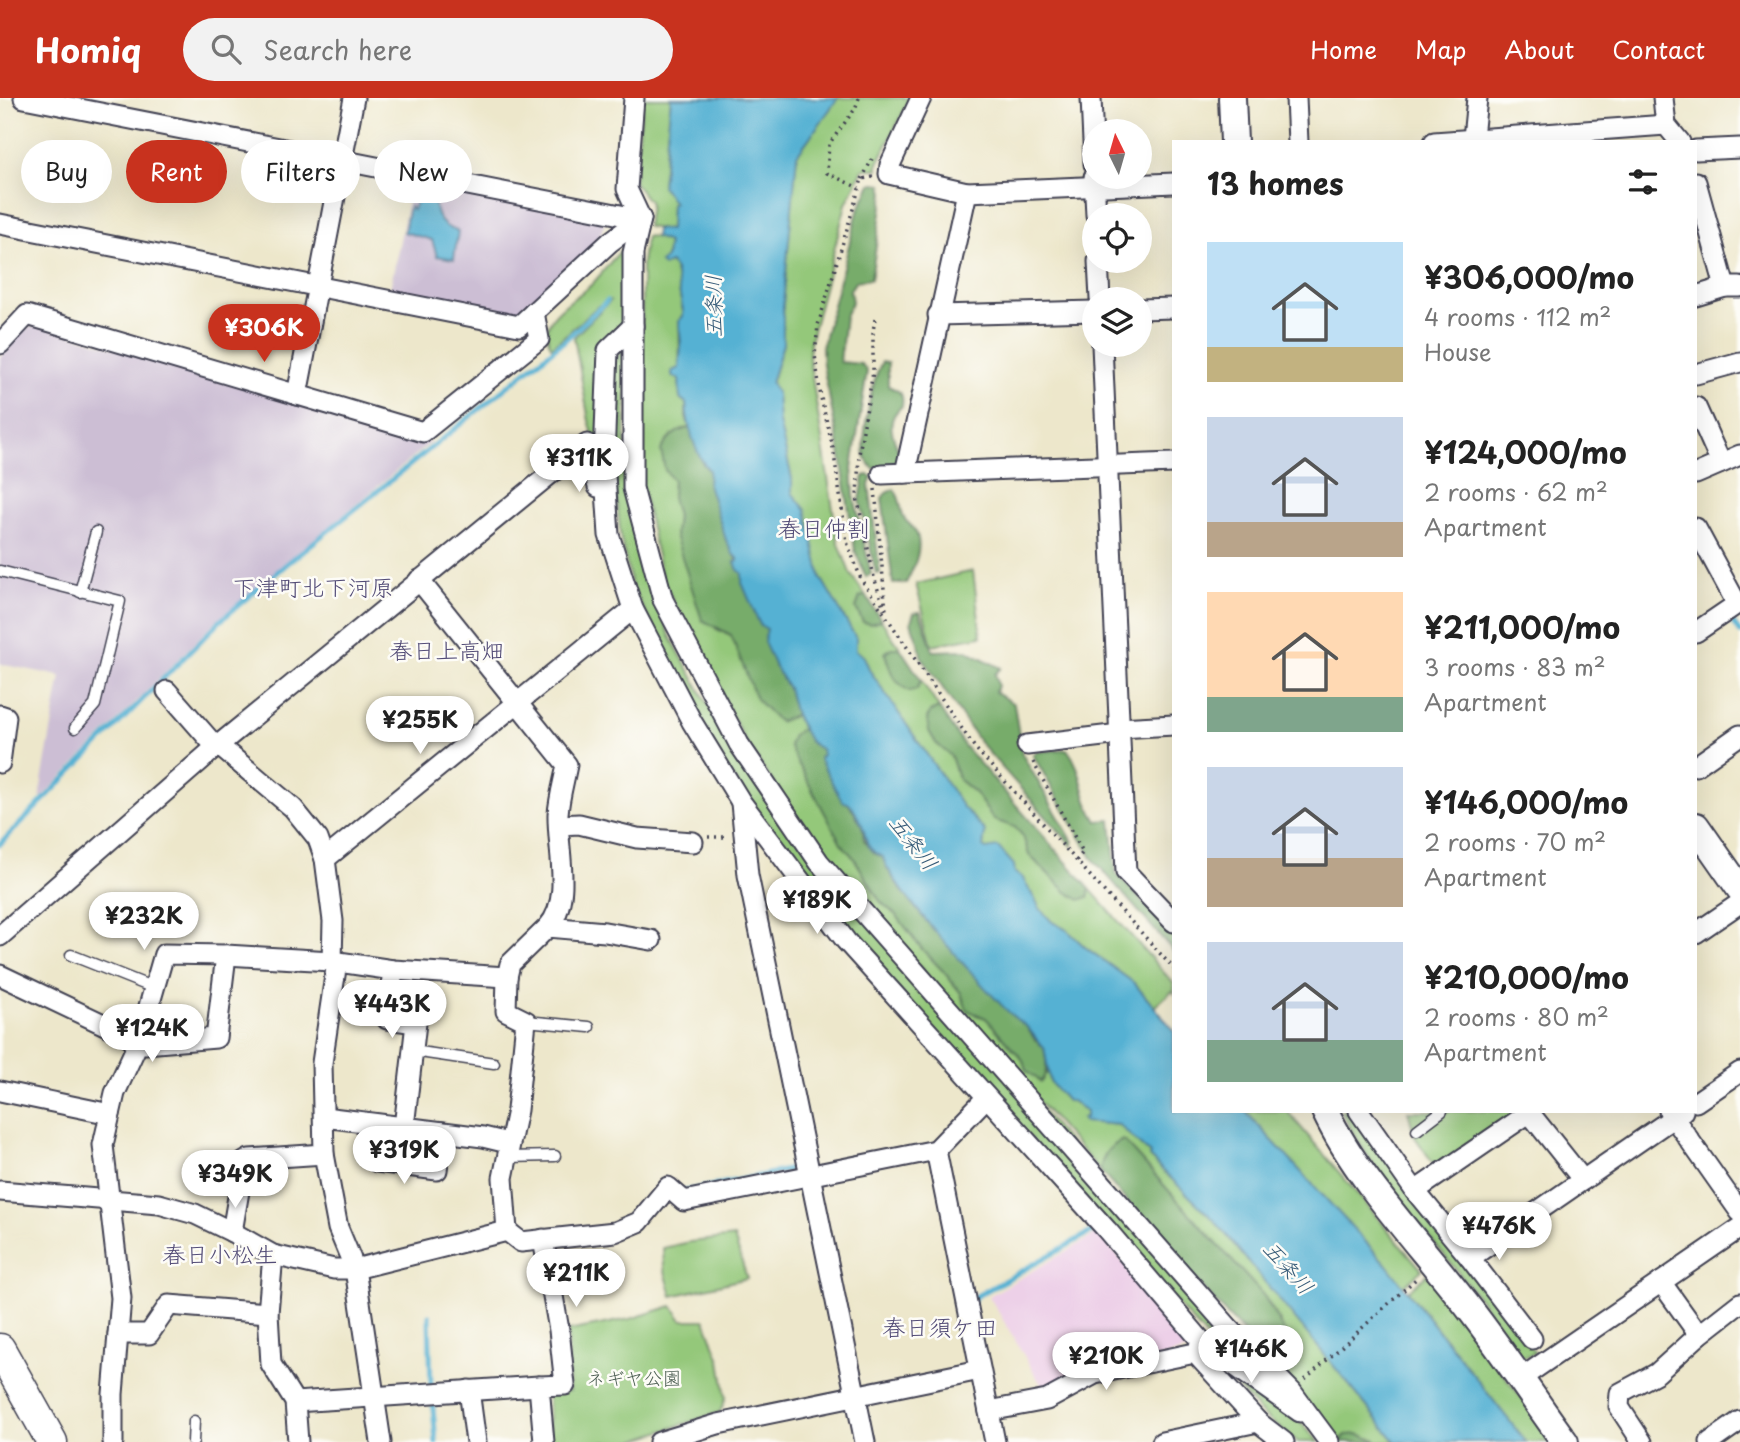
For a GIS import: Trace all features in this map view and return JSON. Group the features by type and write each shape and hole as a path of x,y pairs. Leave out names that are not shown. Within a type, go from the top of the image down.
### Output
{"main road":[{"path":"1232,98 1234,140"},
{"path":"1697,828 1740,889"},
{"path":"1326,1113 1335,1133 1374,1188 1464,1301 1565,1442"},
{"path":"0,1349 52,1442"}],"street":[{"path":"24,98 241,141"},
{"path":"346,140 354,98"},
{"path":"634,98 627,189 641,219 632,253 633,488 663,600 739,744 819,862 1230,1329 1292,1392 1329,1442"},
{"path":"921,98 890,164 889,174 967,192 1082,183"},
{"path":"1091,98 1092,119"},
{"path":"1296,98 1298,140"},
{"path":"1473,138 1477,98"},
{"path":"1663,98 1666,125 1678,140"},
{"path":"1454,140 1573,137 1666,125"},
{"path":"1697,150 1740,148"},
{"path":"360,164 641,219"},
{"path":"1152,183 1172,183"},
{"path":"1697,190 1701,224 1732,287 1697,296"},
{"path":"905,473 967,192"},
{"path":"297,395 334,203"},
{"path":"0,224 519,326 611,242 641,219"},
{"path":"1152,309 1172,308"},
{"path":"939,315 1082,311"},
{"path":"0,344 27,316 423,432 539,339 534,312"},
{"path":"609,535 604,460 608,350 633,326"},
{"path":"1102,357 1126,872 1172,920"},
{"path":"1697,374 1740,362"},
{"path":"1697,409 1721,463"},
{"path":"0,936 217,746 587,444 609,535 633,609 692,722 741,802 846,941 1107,1230 1258,1422 1284,1442"},
{"path":"1697,474 1740,455"},
{"path":"882,474 1172,463"},
{"path":"1697,530 1739,603 1697,631"},
{"path":"419,580 567,765 558,814 563,864 558,916 510,964 507,977 506,1011 526,1021 517,1110 503,1178 507,1231 521,1242 615,1232 639,1222 668,1187 684,1201 936,1150 986,1098"},
{"path":"325,859 633,609"},
{"path":"167,691 217,746 293,808 318,839 325,859 333,921 334,962 322,1063 324,1154 338,1228 355,1269 381,1442"},
{"path":"0,716 6,717 0,762"},
{"path":"1027,745 1172,725"},
{"path":"1697,765 1740,735"},
{"path":"741,802 748,875 865,1442"},
{"path":"559,825 579,824 637,838 693,842"},
{"path":"1697,932 1740,903"},
{"path":"548,927 605,932 651,940"},
{"path":"114,1442 113,1394 121,1298 103,1145 116,1093 139,1041 164,954 334,962 393,970 507,977"},
{"path":"0,975 145,1044 216,1038 226,955"},
{"path":"393,970 387,1018 416,1023 404,1128"},
{"path":"1697,1101 1740,1072"},
{"path":"0,1091 110,1114"},
{"path":"1360,1113 1415,1191 1532,1339"},
{"path":"1415,1191 1527,1113"},
{"path":"1529,1113 1583,1180"},
{"path":"1470,1258 1675,1113 1740,1212"},
{"path":"324,1118 483,1137 507,1150"},
{"path":"381,1125 377,1162 437,1170 442,1132"},
{"path":"936,1150 995,1442"},
{"path":"232,1231 244,1162 249,1159 324,1154"},
{"path":"0,1191 159,1204 195,1214 232,1231 273,1255 324,1267 355,1269 507,1231"},
{"path":"1520,1379 1740,1228"},
{"path":"295,1402 565,1385 559,1330 543,1239"},
{"path":"273,1255 268,1313 271,1364 295,1402 298,1442"},
{"path":"1661,1282 1699,1335"},
{"path":"1642,1442 1619,1407 1620,1393 1657,1373 1740,1303"},
{"path":"118,1334 149,1334 169,1305 268,1313"},
{"path":"989,1411 1046,1400 1095,1374 1200,1349 1314,1422"},
{"path":"659,1442 718,1424 980,1370"},
{"path":"539,1386 544,1442"},
{"path":"469,1390 476,1442"},
{"path":"1710,1442 1740,1421"},
{"path":"1161,1442 1258,1422"}],"lane":[{"path":"80,592 96,532"},
{"path":"0,571 120,601 95,705 75,728"},
{"path":"71,955 154,988"},
{"path":"526,1021 589,1027"},
{"path":"413,1051 494,1063"},
{"path":"1417,1130 1439,1113"},
{"path":"507,1150 555,1156"},
{"path":"193,1442 194,1421"}],"path":[{"path":"859,98 855,109 829,144 827,173 859,188"},
{"path":"889,174 862,179 818,325 815,355 847,542 861,579 975,748 1172,967"},
{"path":"882,474 875,485 887,619"},
{"path":"1027,745 1028,754 1083,852 1076,860"},
{"path":"693,842 693,837 744,837"},
{"path":"1306,1380 1425,1272"}],"shaded area":[{"path":"472,193 606,219 595,250 510,318 389,294 408,203 472,203"},
{"path":"38,325 431,442 215,622 41,798 61,676 0,664 0,357 24,329"},
{"path":"1098,1233 1191,1341 1190,1349 1046,1393 989,1296"}],"green space":[{"path":"643,98 671,98 662,185 675,203 671,204 670,230 647,227 650,203 634,182"},
{"path":"838,98 910,98 878,163 878,169 863,169 846,204 810,342 809,358 838,541 850,573 866,596 860,597 856,608 863,622 876,623 881,620 900,648 891,648 885,653 896,679 910,691 917,689 921,680 939,708 930,712 927,718 929,731 936,743 951,756 959,780 975,793 994,820 1015,827 1024,836 1029,855 1067,892 1088,897 1090,889 1172,982 1172,991 1154,1007 1134,983 1085,947 1067,930 1052,922 1041,910 1022,877 983,847 985,831 962,806 870,671 864,657 856,650 856,638 821,578 797,501 792,493 792,479 779,422 777,394 771,384 783,344 783,304 797,155"},
{"path":"871,184 882,184 884,193 871,279 856,281 850,290 852,302 845,316 840,362 861,364 867,371 852,468 854,496 871,574 866,577 855,551 822,347 858,211"},
{"path":"646,236 662,238 668,242 666,258 675,269 683,311 679,321 680,398 686,403 686,417 690,428 682,429 665,470 673,480 672,497 677,516 675,536 716,629 731,635 790,718 795,715 804,730 800,730 803,771 841,843 854,858 880,901 897,916 944,972 961,993 963,1001 976,1015 986,1018 1023,1060 1026,1070 1046,1074 1047,1065 1050,1082 1067,1101 1072,1101 1087,1112 1084,1121 1119,1125 1150,1154 1149,1157 1215,1221 1396,1442 1378,1442 1375,1439 1346,1435 1338,1442 1279,1368 1280,1321 1264,1296 1123,1140 1107,1152 1100,1171 826,861 745,741 662,579 642,487 642,262"},
{"path":"624,248 627,319 603,345 597,356 601,462 589,421 574,337 611,300 598,306 552,347 548,328 558,311 591,285"},
{"path":"626,351 625,489 641,560 670,636 732,748 1274,1383 1209,1340 848,933 726,768 632,587 621,539 614,473 611,366 620,352"},
{"path":"882,362 888,363 888,386 902,395 902,406 892,419 891,426 901,460 874,469 867,461 865,453 865,427"},
{"path":"690,428 703,464 709,470 726,540 738,561 735,562 767,629 775,667 788,688 795,715 779,722 756,699 731,635 702,620 675,535 677,516 672,497 673,480 665,470 661,450 672,435"},
{"path":"864,476 872,477 869,485 880,573 876,574 860,500"},
{"path":"894,489 904,518 914,529 919,542 915,564 906,583 893,584 882,498"},
{"path":"973,571 981,636 932,645 916,584"},
{"path":"866,596 881,620 870,624 863,622 856,608 860,597"},
{"path":"920,612 933,651 966,650 1001,668 995,674 998,686 995,692 1014,704 1022,754 1073,842 1073,847 980,743 921,656 911,621 914,613"},
{"path":"891,648 900,648 921,680 917,689 909,691 893,675 885,653"},
{"path":"939,708 965,747 1090,889 1088,897 1080,900 1067,892 1029,855 1023,836 1015,827 994,820 975,793 959,780 951,756 936,743 929,731 927,719 930,712"},
{"path":"804,730 810,742 821,749 862,825 864,840 874,853 883,857 902,891 962,961 1044,1047 1046,1069 1041,1082 1026,1070 1023,1060 986,1018 967,1010 961,993 897,916 880,901 854,858 841,843 792,752 789,745 793,735"},
{"path":"1067,749 1077,767 1088,803 1097,821 1111,820 1116,873 1172,934 1172,950 1092,858 1033,755 1036,752"},
{"path":"1247,1113 1289,1113 1422,1270 1403,1286 1386,1264"},
{"path":"1342,1113 1354,1113 1535,1353 1521,1358 1484,1304 1405,1207"},
{"path":"1409,1113 1513,1113 1513,1116 1437,1169 1415,1137"},
{"path":"1123,1140 1264,1296 1289,1340 1289,1355 1279,1368 1227,1315 1100,1171 1107,1152"},
{"path":"734,1237 747,1278 672,1296 664,1268 663,1248"},
{"path":"1427,1274 1555,1442 1526,1442 1408,1291"},
{"name":"ネギヤ公園","path":"672,1306 682,1320 705,1320 720,1360 726,1398 720,1412 629,1442 549,1442 548,1393 569,1391 568,1331 630,1319"},
{"path":"1206,1353 1300,1422 1319,1442 1298,1442 1263,1415"},
{"path":"1359,1434 1378,1442 1340,1442 1346,1435"}],"water":[{"name":"五条川","path":"671,98 838,98 797,155 783,304 783,344 771,383 777,394 779,422 792,479 792,493 806,510 821,578 856,638 856,650 864,657 870,671 962,806 985,831 983,847 998,847 1014,865 1015,873 1022,877 1041,910 1052,922 1067,930 1085,947 1134,983 1172,1028 1172,1113 1247,1113 1386,1264 1526,1442 1396,1442 1215,1221 1149,1157 1150,1154 1119,1125 1084,1122 1082,1118 1086,1117 1086,1111 1072,1101 1067,1101 1050,1082 1044,1047 963,963 920,913 889,870 883,857 870,847 858,817 850,804 842,801 819,758 822,755 821,749 810,742 795,715 788,688 764,642 767,629 760,625 742,583 742,573 735,562 738,558 726,540 708,484 709,470 696,448 686,403 680,398 679,379 672,376 672,371 679,368 679,321 683,311 675,270 670,263 663,266 660,263 666,258 668,242 655,237 656,229 670,230 671,204 674,203 662,186"},
{"path":"415,203 435,203 440,221 458,231 454,259 437,256 432,240 404,232 409,206 413,210"}],"waterway":[{"path":"0,844 220,621 564,341 607,301"},
{"path":"1731,620 1740,633"},
{"path":"682,1192 792,1169 797,1161"},
{"path":"974,1301 973,1298 1093,1231"},
{"path":"429,1316 431,1387"},
{"path":"432,1397 436,1442"}],"district":[{"name":"春日仲割","path":"824,529"},
{"name":"下津町北下河原","path":"313,588"},
{"name":"春日上高畑","path":"447,651"},
{"name":"春日小松生","path":"220,1255"},
{"name":"春日須ケ田","path":"940,1328"}]}
